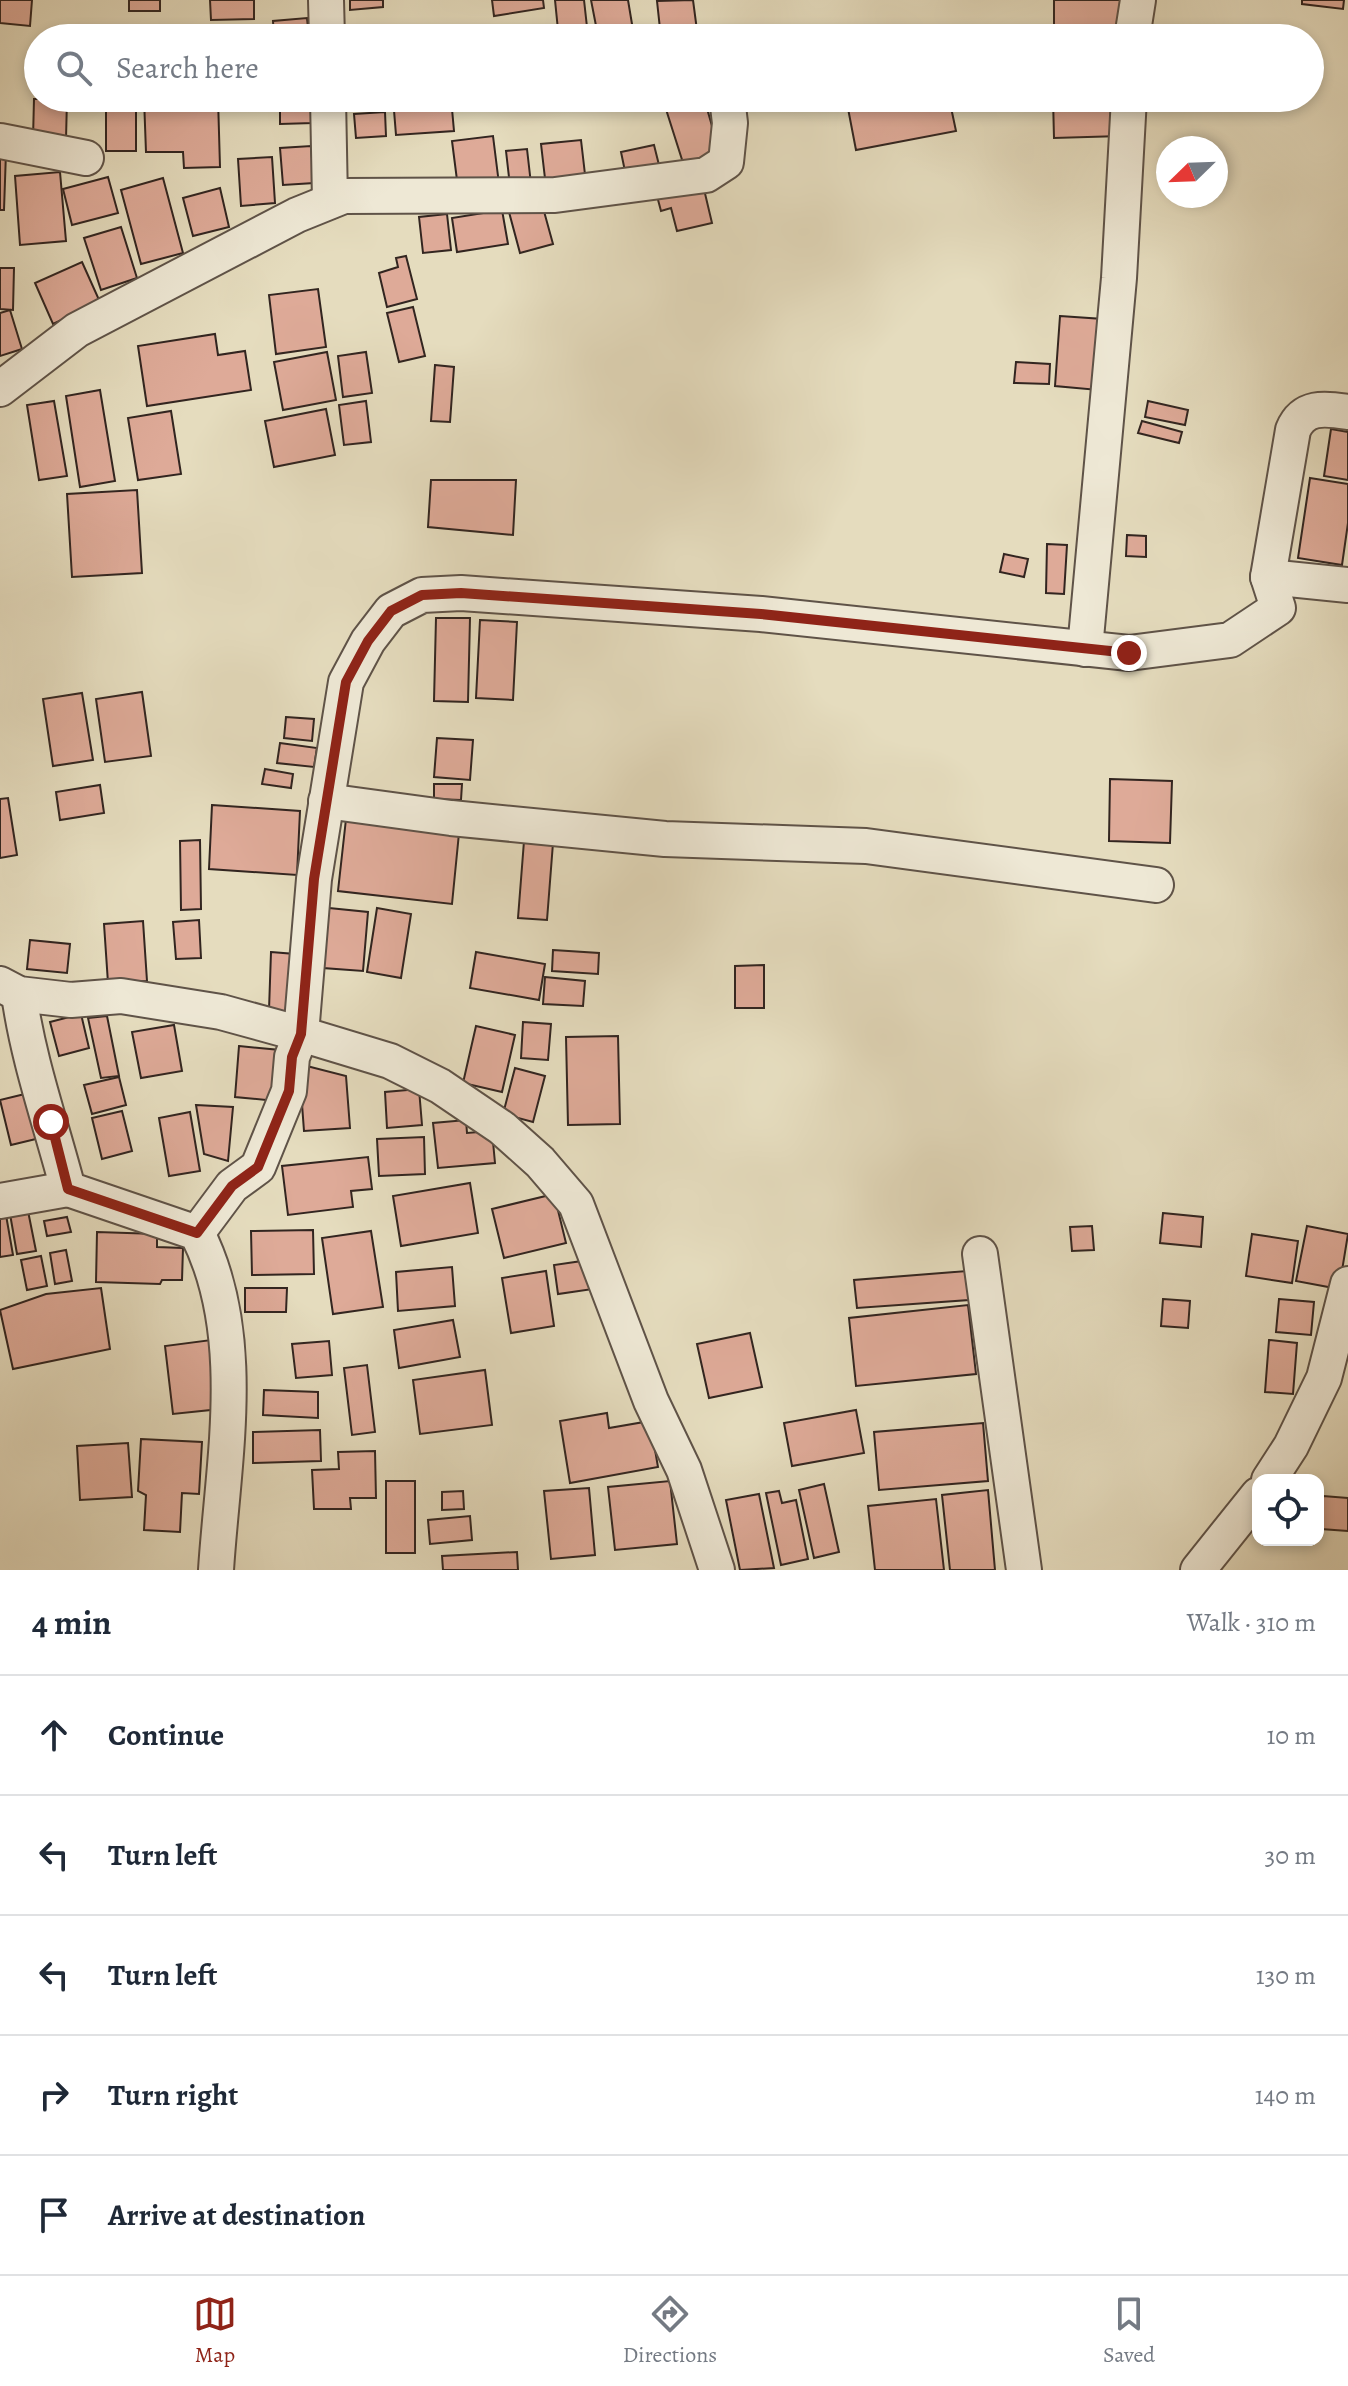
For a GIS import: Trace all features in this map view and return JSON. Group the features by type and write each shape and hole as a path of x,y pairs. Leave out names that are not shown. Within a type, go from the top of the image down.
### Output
{"street":[{"path":"326,0 327,24"},
{"path":"1134,24 1138,0"},
{"path":"328,112 330,201"},
{"path":"0,389 77,330 330,201 344,196 555,195 706,175 726,162 729,112"},
{"path":"1085,649 1119,278 1128,112"},
{"path":"0,141 86,158"},
{"path":"197,1233 232,1186 258,1167 289,1091 292,1057 301,1034 314,879 346,682 368,641 391,611 422,595 461,593 761,614 1129,653 1230,640 1278,608 1268,577 1293,430 1299,416 1311,410 1348,412"},
{"path":"1268,577 1348,585"},
{"path":"326,801 451,818 665,839 866,846 1156,885"},
{"path":"68,1189 41,1085 10,989 71,1000 121,996 221,1012 390,1061 440,1086 502,1128 540,1162 576,1204 651,1401 684,1470 717,1570"},
{"path":"0,1201 68,1189 197,1233 212,1263 229,1396 216,1570"},
{"path":"980,1254 1024,1570"},
{"path":"1273,1474 1291,1446 1324,1378 1348,1284"},
{"path":"1198,1570 1252,1502"}],"building":[{"path":"0,0 32,0 30,24 0,23"},
{"path":"129,0 160,0 160,11 129,11"},
{"path":"210,0 254,0 254,19 211,20"},
{"path":"350,0 383,0 383,7 350,10"},
{"path":"492,0 543,0 544,8 494,16"},
{"path":"555,0 584,0 587,24 557,24"},
{"path":"591,0 628,0 632,24 596,24"},
{"path":"693,0 696,24 659,24 657,1"},
{"path":"1054,0 1121,0 1121,24 1054,24"},
{"path":"1302,0 1344,0 1343,9 1302,4"},
{"path":"307,18 308,24 273,24 273,21"},
{"path":"34,112 67,112 66,139 33,139"},
{"path":"106,112 136,112 136,151 106,151"},
{"path":"145,112 218,112 220,167 184,168 183,152 146,152"},
{"path":"280,112 313,112 313,123 280,124"},
{"path":"385,112 386,136 356,138 354,114"},
{"path":"394,112 452,112 454,131 396,135"},
{"path":"667,112 708,112 722,161 685,169"},
{"path":"849,112 952,112 956,131 856,150"},
{"path":"1053,112 1120,112 1121,136 1054,138"},
{"path":"493,136 499,184 458,188 452,141"},
{"path":"581,140 586,183 546,187 541,144"},
{"path":"654,145 660,169 626,176 621,152"},
{"path":"311,146 314,183 283,185 280,148"},
{"path":"527,149 531,184 510,186 506,151"},
{"path":"0,152 6,152 4,210 0,210"},
{"path":"272,157 275,203 241,206 238,159"},
{"path":"60,172 66,241 20,245 15,176"},
{"path":"108,177 118,213 72,225 63,189"},
{"path":"163,178 183,253 141,264 121,190"},
{"path":"703,185 712,223 677,231 671,208 661,211 657,196"},
{"path":"220,188 229,227 193,236 183,198"},
{"path":"542,204 553,244 520,253 509,212"},
{"path":"502,210 508,244 457,252 452,218"},
{"path":"447,214 451,250 423,253 419,217"},
{"path":"121,227 137,278 101,290 84,238"},
{"path":"406,256 417,299 387,307 379,273 398,267 396,258"},
{"path":"82,262 100,302 53,324 35,283"},
{"path":"0,268 14,268 13,310 0,309"},
{"path":"318,289 326,347 276,354 269,295"},
{"path":"413,307 425,356 399,362 387,313"},
{"path":"10,310 22,349 0,356 0,313"},
{"path":"1060,316 1103,319 1098,390 1055,386"},
{"path":"215,334 218,355 245,351 251,390 147,406 138,346"},
{"path":"327,352 336,400 283,410 274,362"},
{"path":"366,352 372,393 343,397 338,356"},
{"path":"1016,362 1050,364 1049,384 1014,383"},
{"path":"435,365 454,367 450,422 431,421"},
{"path":"100,390 115,481 80,487 66,396"},
{"path":"54,401 67,476 39,480 27,405"},
{"path":"366,401 371,442 344,445 339,405"},
{"path":"1148,401 1188,410 1185,425 1145,417"},
{"path":"326,409 335,455 274,467 265,421"},
{"path":"171,411 181,474 138,480 128,418"},
{"path":"1142,421 1182,432 1179,443 1138,433"},
{"path":"1331,429 1348,432 1348,480 1324,476"},
{"path":"1310,478 1348,484 1348,523 1342,565 1298,558"},
{"path":"431,480 516,480 513,535 428,527"},
{"path":"137,490 142,573 72,577 67,494"},
{"path":"1127,535 1146,536 1146,557 1126,556"},
{"path":"1047,544 1067,545 1064,594 1046,593"},
{"path":"1004,554 1028,559 1024,577 1000,572"},
{"path":"436,618 470,618 468,702 434,701"},
{"path":"480,620 517,622 513,700 476,698"},
{"path":"142,692 151,756 105,762 96,699"},
{"path":"82,693 93,760 53,766 43,699"},
{"path":"286,717 314,719 312,741 284,738"},
{"path":"437,738 473,740 470,780 434,777"},
{"path":"280,743 317,748 314,767 277,763"},
{"path":"265,769 293,774 291,788 262,784"},
{"path":"1110,779 1172,781 1170,843 1109,841"},
{"path":"434,784 462,784 461,800 434,799"},
{"path":"100,785 104,813 60,820 56,792"},
{"path":"8,798 17,855 0,858 0,799"},
{"path":"212,805 300,811 297,875 209,869"},
{"path":"346,819 459,833 452,904 338,891"},
{"path":"200,840 201,909 181,910 180,841"},
{"path":"524,841 553,843 547,920 518,918"},
{"path":"329,908 368,912 363,971 323,968"},
{"path":"377,908 411,914 401,978 367,972"},
{"path":"199,920 201,958 176,959 173,922"},
{"path":"143,921 147,981 108,983 104,924"},
{"path":"30,940 70,944 67,973 27,969"},
{"path":"553,950 599,953 598,974 552,971"},
{"path":"271,952 295,954 292,1012 269,1010"},
{"path":"476,952 545,964 539,1000 470,988"},
{"path":"764,965 764,1008 735,1008 735,966"},
{"path":"545,977 585,981 583,1006 543,1004"},
{"path":"81,1014 89,1048 59,1056 50,1022"},
{"path":"107,1016 119,1076 101,1078 88,1018"},
{"path":"523,1022 551,1024 548,1060 521,1058"},
{"path":"174,1025 182,1071 141,1078 132,1032"},
{"path":"476,1026 515,1035 502,1092 463,1083"},
{"path":"618,1036 620,1124 568,1125 566,1037"},
{"path":"239,1046 280,1050 276,1101 235,1097"},
{"path":"299,1064 346,1076 350,1128 304,1131"},
{"path":"515,1068 545,1076 533,1122 503,1114"},
{"path":"119,1077 126,1105 92,1114 84,1085"},
{"path":"419,1089 422,1125 387,1128 385,1092"},
{"path":"29,1093 40,1138 11,1145 0,1100"},
{"path":"196,1105 233,1107 228,1161 204,1154"},
{"path":"122,1111 132,1151 102,1159 92,1118"},
{"path":"190,1112 200,1171 169,1176 159,1118"},
{"path":"466,1120 467,1133 492,1131 495,1163 438,1168 433,1123"},
{"path":"424,1137 425,1174 379,1176 377,1139"},
{"path":"368,1157 372,1189 351,1191 353,1207 288,1215 282,1166"},
{"path":"470,1183 478,1233 401,1246 393,1196"},
{"path":"554,1194 566,1243 504,1258 492,1209"},
{"path":"28,1211 36,1251 17,1254 10,1214"},
{"path":"1163,1213 1203,1217 1201,1247 1160,1243"},
{"path":"6,1215 13,1255 0,1257 0,1216"},
{"path":"67,1217 71,1232 47,1236 44,1221"},
{"path":"1092,1226 1094,1250 1072,1251 1070,1227"},
{"path":"1307,1226 1348,1234 1339,1289 1296,1281"},
{"path":"313,1230 314,1274 252,1275 251,1231"},
{"path":"371,1231 383,1307 333,1314 322,1238"},
{"path":"97,1232 157,1234 157,1247 183,1248 182,1280 162,1280 160,1284 96,1282"},
{"path":"1252,1234 1298,1241 1292,1283 1246,1276"},
{"path":"66,1250 72,1281 55,1284 50,1253"},
{"path":"41,1256 47,1286 27,1290 21,1260"},
{"path":"589,1260 593,1289 558,1294 554,1265"},
{"path":"452,1267 455,1306 398,1311 396,1272"},
{"path":"546,1271 554,1326 511,1333 502,1278"},
{"path":"967,1271 969,1300 857,1308 854,1280"},
{"path":"101,1288 110,1349 13,1369 0,1310 46,1294"},
{"path":"245,1288 287,1288 286,1312 245,1312"},
{"path":"1163,1299 1190,1301 1188,1328 1161,1326"},
{"path":"1279,1299 1314,1302 1311,1335 1276,1332"},
{"path":"968,1305 976,1374 856,1386 849,1318"},
{"path":"453,1320 460,1357 399,1368 394,1330"},
{"path":"750,1333 762,1387 709,1398 697,1344"},
{"path":"211,1340 220,1409 173,1414 165,1346"},
{"path":"1269,1340 1297,1343 1293,1394 1265,1392"},
{"path":"329,1341 332,1375 296,1378 292,1344"},
{"path":"367,1365 375,1432 352,1435 344,1368"},
{"path":"485,1370 492,1425 420,1434 413,1380"},
{"path":"264,1390 318,1392 318,1418 263,1415"},
{"path":"856,1410 864,1453 792,1466 784,1423"},
{"path":"607,1413 609,1428 650,1421 658,1467 570,1483 560,1421"},
{"path":"983,1423 988,1481 879,1490 874,1432"},
{"path":"320,1430 321,1461 253,1463 253,1432"},
{"path":"141,1439 202,1442 199,1494 182,1493 180,1532 144,1530 146,1495 138,1491"},
{"path":"128,1443 132,1497 80,1500 77,1446"},
{"path":"375,1451 376,1498 350,1498 351,1509 314,1509 312,1470 339,1469 338,1452"},
{"path":"386,1481 415,1481 415,1553 386,1553"},
{"path":"670,1481 677,1544 615,1550 608,1487"},
{"path":"824,1484 839,1552 814,1558 799,1490"},
{"path":"589,1488 595,1555 551,1559 544,1491"},
{"path":"988,1490 995,1570 950,1570 942,1495"},
{"path":"463,1491 464,1509 442,1510 442,1492"},
{"path":"779,1491 782,1503 796,1500 808,1559 781,1565 766,1493"},
{"path":"759,1494 774,1568 740,1570 726,1500"},
{"path":"1324,1496 1348,1498 1348,1531 1324,1529"},
{"path":"936,1499 944,1570 875,1570 868,1506"},
{"path":"470,1516 472,1540 430,1544 428,1520"},
{"path":"517,1552 518,1570 443,1570 442,1556"}],"route":[{"path":"51,1122 68,1189 197,1233 232,1186 258,1167 289,1091 292,1057 301,1034 314,879 346,682 368,641 391,611 422,595 461,593 761,614 1129,653"}]}
